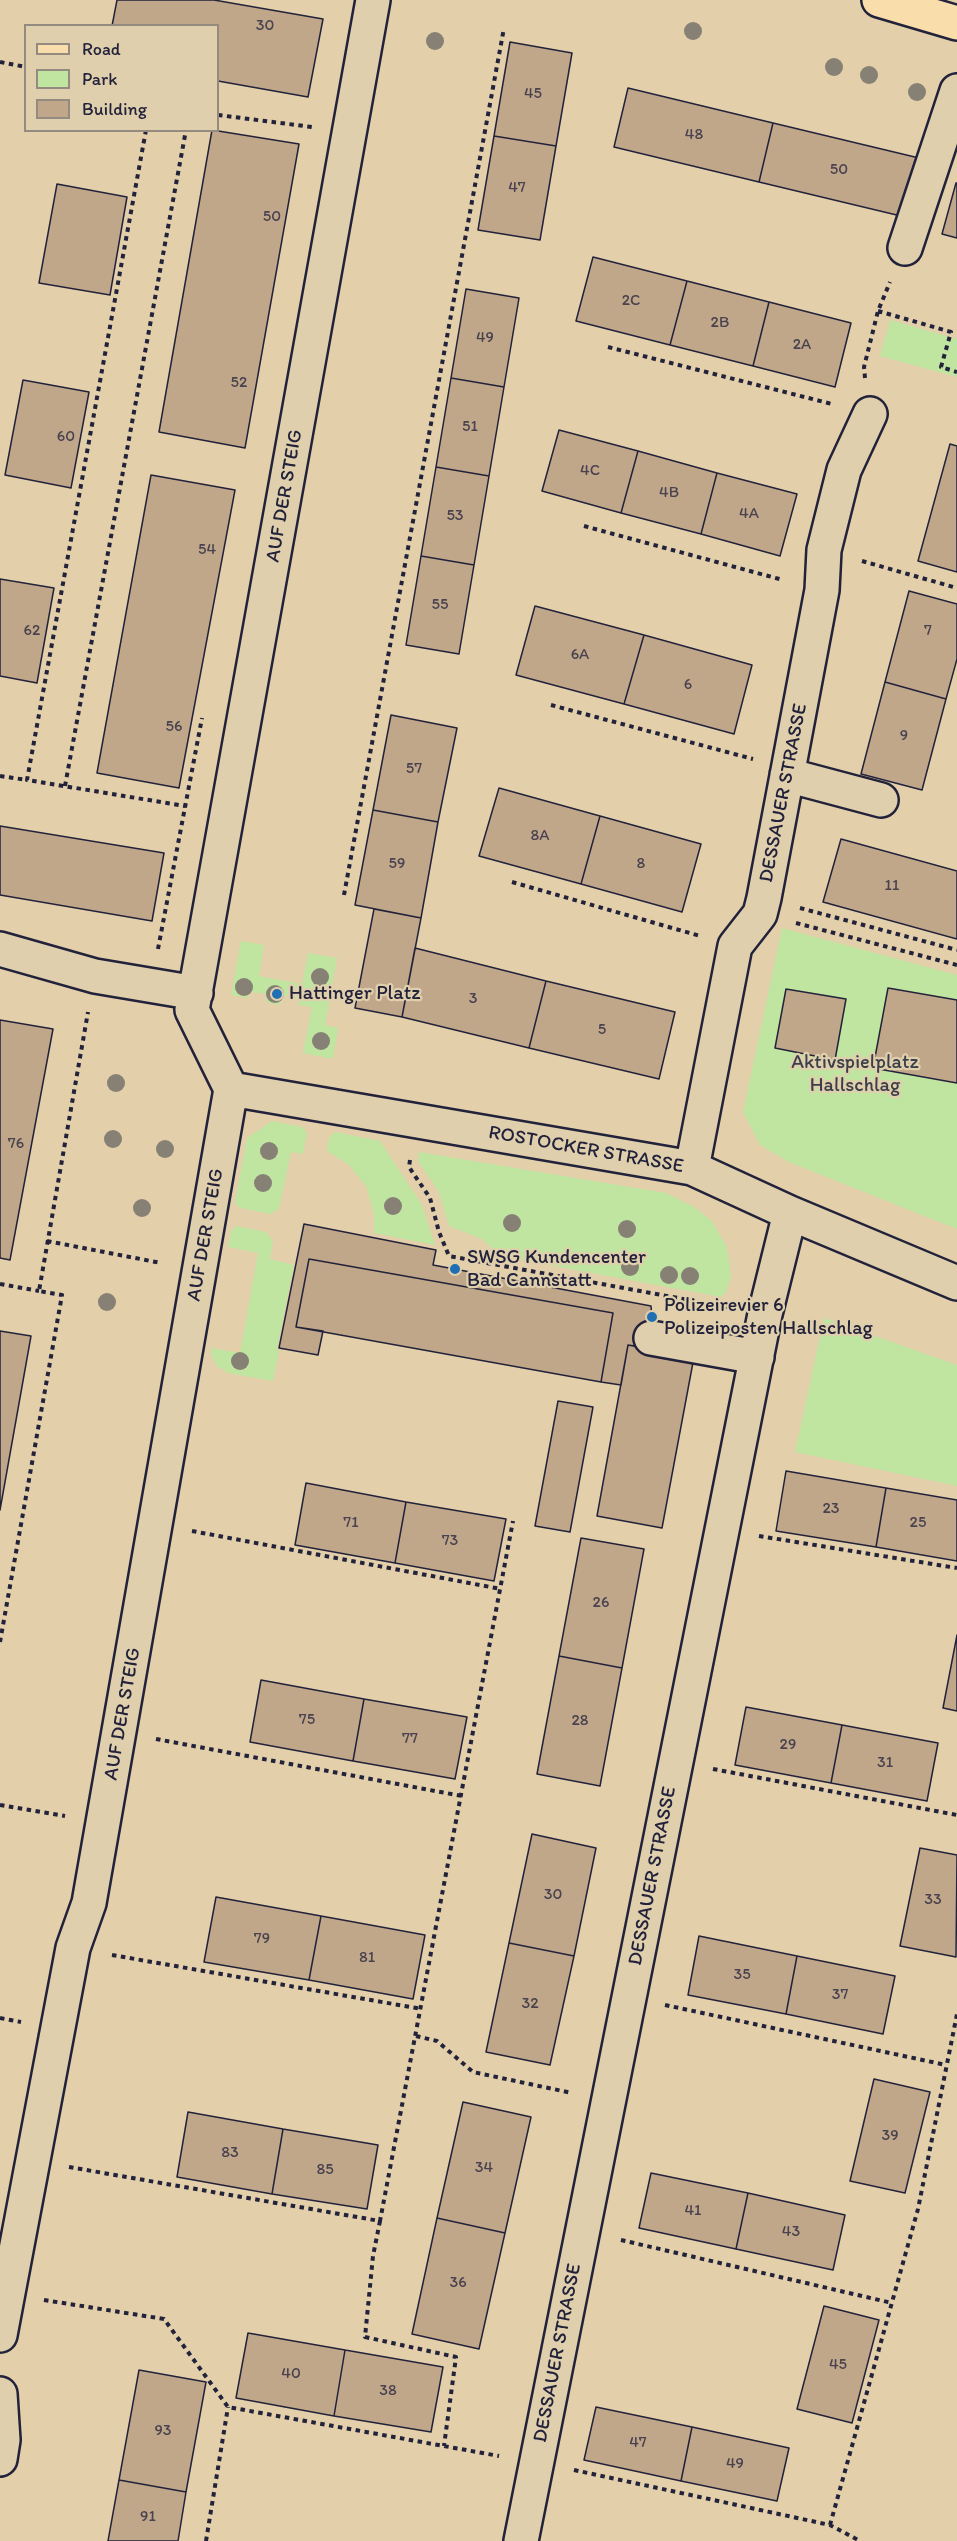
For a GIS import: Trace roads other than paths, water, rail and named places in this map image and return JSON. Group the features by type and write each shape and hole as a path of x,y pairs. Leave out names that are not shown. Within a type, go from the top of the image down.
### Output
{"main road":[{"path":"879,0 957,23"}],"street":[{"name":"AUF DER STEIG","path":"196,993 373,0"},
{"path":"905,248 957,91"},
{"name":"DESSAUER STRASSE","path":"692,1168 735,946 760,914 822,590 824,549 844,470 870,414"},
{"path":"788,772 881,800"},
{"path":"0,949 95,976 196,993 192,1010 231,1089"},
{"name":"AUF DER STEIG","path":"0,2335 73,1948 89,1904 231,1089"},
{"name":"ROSTOCKER STRASSE","path":"231,1089 692,1168 790,1213 957,1283"},
{"name":"DESSAUER STRASSE","path":"521,2541 765,1314 790,1213"},
{"path":"651,1338 757,1357"},
{"path":"0,2394 3,2440 0,2459"}],"place":[{"name":"Hattinger Platz","path":"277,994"},
{"name":"SWSG Kundencenter Bad Cannstatt","path":"455,1269"},
{"name":"Polizeirevier 6 Polizeiposten Hallschlag","path":"652,1317"}],"park label":[{"name":"Aktivspielplatz Hallschlag","path":"855,1074"}]}
